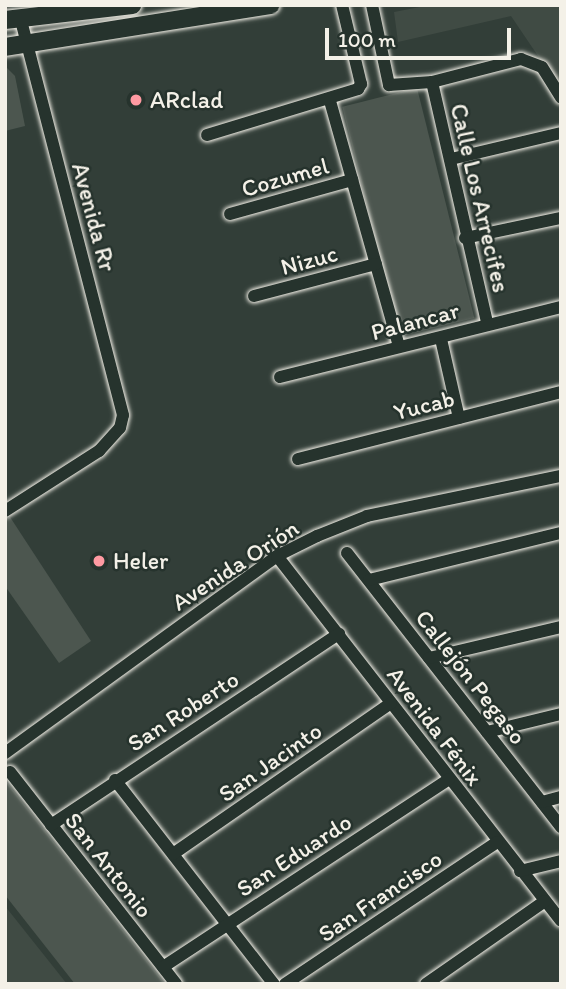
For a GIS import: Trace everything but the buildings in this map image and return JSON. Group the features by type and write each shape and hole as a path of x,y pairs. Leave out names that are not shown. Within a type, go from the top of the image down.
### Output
{"main road":[{"path":"13,19 132,5"},
{"path":"5,47 26,46 271,5"}],"street":[{"path":"206,135 330,102 358,89 342,5"},
{"path":"372,5 389,85 432,82 521,59 542,66 561,97"},
{"name":"Avenida Rr","path":"5,511 99,451 120,428 121,398 26,46 13,19"},
{"name":"Calle Los Arrecifes","path":"432,82 451,159 464,238 487,323"},
{"path":"330,102 399,347"},
{"path":"451,159 561,133"},
{"name":"Cozumel","path":"230,214 352,180"},
{"path":"464,238 561,218"},
{"name":"Nizuc","path":"254,296 376,264"},
{"name":"Palancar","path":"280,377 441,339 487,323 561,307"},
{"path":"441,339 459,418"},
{"name":"Yucab","path":"298,459 561,392"},
{"name":"Avenida Orión","path":"5,753 277,556 367,516 561,476"},
{"path":"369,580 561,533"},
{"name":"Callejón Pegaso","path":"347,553 561,827"},
{"name":"Avenida Fénix","path":"277,556 561,921"},
{"path":"429,658 561,626"},
{"name":"San Roberto","path":"51,825 115,780 339,634"},
{"name":"San Jacinto","path":"173,855 391,703"},
{"path":"486,732 561,714"},
{"name":"San Antonio","path":"10,772 176,984"},
{"name":"San Eduardo","path":"163,967 449,779"},
{"path":"115,780 274,984"},
{"path":"542,802 561,797"},
{"name":"San Francisco","path":"285,984 498,842"},
{"path":"520,871 561,861"},
{"path":"426,984 545,901"}],"shaded area":[{"path":"430,5 561,5 561,90 511,16 398,42 394,12"},
{"path":"5,66 15,76 25,126 5,131"},
{"path":"417,88 474,318 400,337 342,107"},
{"path":"10,517 91,641 59,663 5,586 5,520"},
{"path":"5,780 165,984 75,984 5,895"},
{"path":"5,906 67,984 5,984"}],"place":[{"name":"ARclad","path":"136,100"},
{"name":"Heler","path":"99,561"}]}
